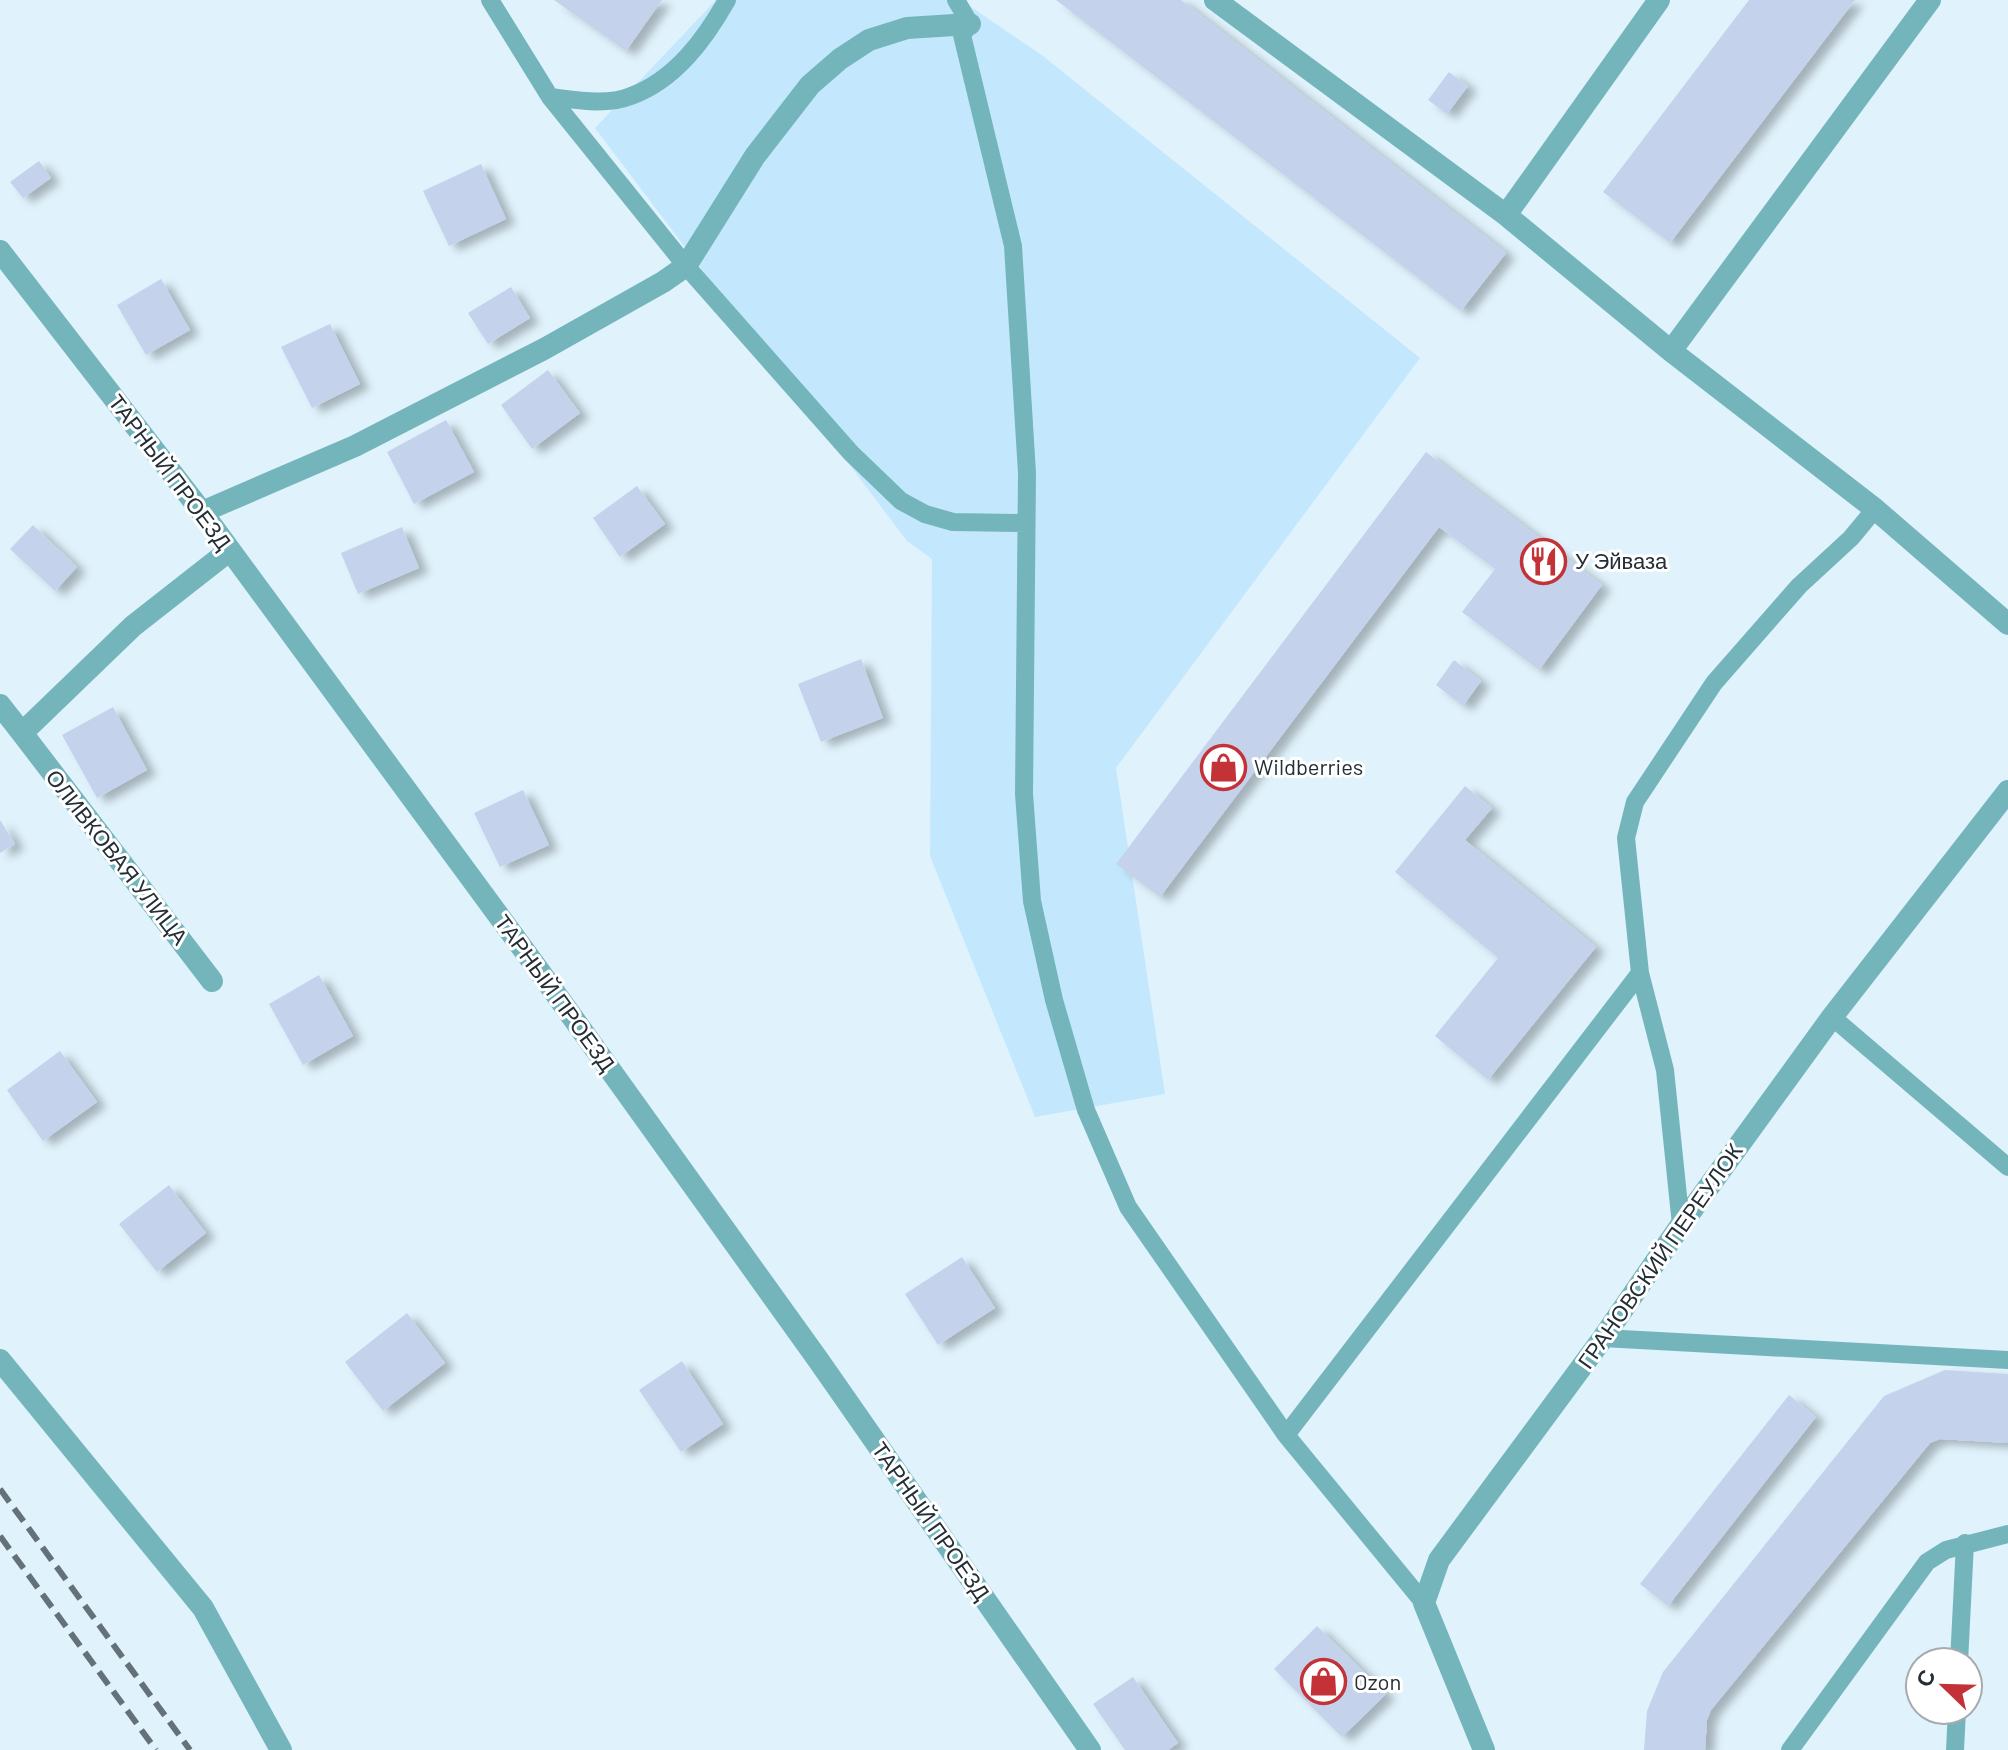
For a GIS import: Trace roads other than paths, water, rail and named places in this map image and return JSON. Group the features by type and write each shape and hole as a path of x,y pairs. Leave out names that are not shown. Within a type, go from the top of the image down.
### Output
{"street":[{"path":"1215,0 1506,215 1671,351 1875,509 2008,624"},
{"path":"1506,215 1659,0"},
{"path":"1671,351 1930,0"},
{"path":"202,512 368,440 544,349 663,282 686,266 755,156 810,85 840,59 869,40 907,28 970,24"},
{"name":"ТАРНЫЙ ПРОЕЗД","path":"0,251 202,512 540,972 773,1296 1090,1750"},
{"path":"22,733 133,626 230,550"},
{"name":"ОЛИВКОВАЯ УЛИЦА","path":"0,705 212,981"},
{"name":"ГРАНОВСКИЙ ПЕРЕУЛОК","path":"1424,1603 1439,1560 1603,1338 1832,1017 2008,791"},
{"path":"0,1360 203,1608 281,1750"},
{"path":"1424,1603 1484,1750"}],"lane":[{"path":"490,0 550,97 686,266 851,453 901,501 925,514 953,522 1026,523"},
{"path":"550,97 592,102 617,99 630,97 655,84 693,51 708,33 727,0"},
{"path":"956,0 970,24 962,35 1013,246 1027,473 1024,794 1032,901 1054,1000 1086,1110 1128,1207 1286,1435 1424,1603"},
{"path":"1681,1225 1665,1070 1640,973 1626,838 1635,802 1714,683 1799,586 1851,538 1875,509"},
{"path":"1286,1435 1640,973"},
{"path":"1832,1017 2008,1167"},
{"path":"1603,1338 2008,1360"},
{"path":"1790,1750 1927,1562 1965,1543 2008,1534"},
{"path":"1960,1646 1965,1543"},
{"path":"1955,1750 1956,1726"}],"railway":[{"path":"0,1489 190,1750"},
{"path":"0,1536 156,1750"}],"place":[{"name":"У Эйваза","path":"1544,561"},
{"name":"Wildberries","path":"1223,767"},
{"name":"Ozon","path":"1323,1682"}]}
